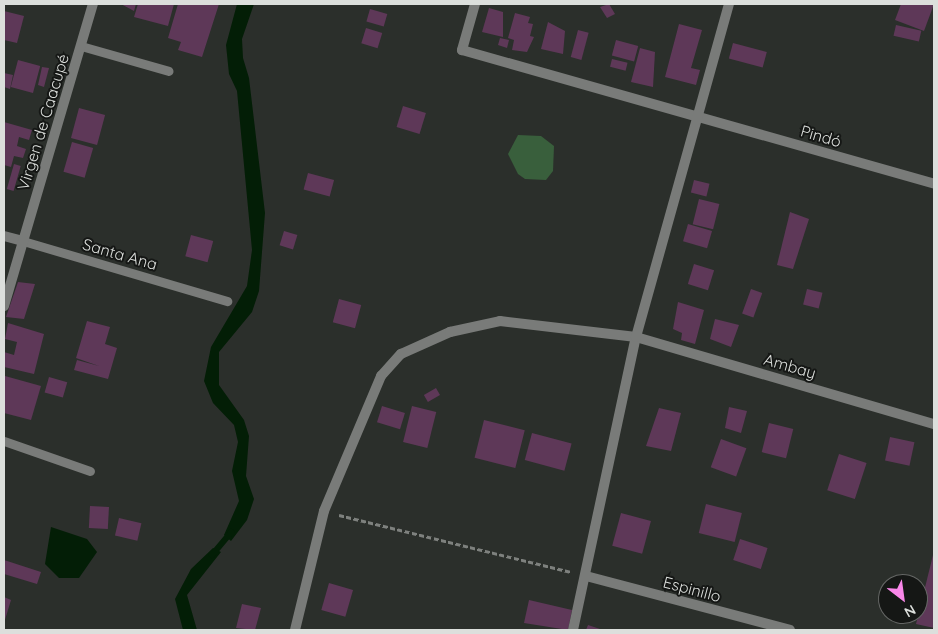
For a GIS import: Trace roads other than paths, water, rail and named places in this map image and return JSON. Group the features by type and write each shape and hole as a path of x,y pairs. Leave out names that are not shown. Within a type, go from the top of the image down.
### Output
{"street":[{"name":"Virgen de Caacupé","path":"4,306 93,4"},
{"name":"Pindó","path":"476,4 462,50 700,116 934,184"},
{"path":"573,630 636,337 700,116 729,4"},
{"name":"Santa Ana","path":"4,236 23,241"},
{"name":"Ambay","path":"295,630 324,511 380,376 400,354 426,340 500,321 636,337 934,424"},
{"name":"Espinillo","path":"586,576 790,630"}],"lane":[{"path":"81,46 169,71"},
{"name":"Santa Ana","path":"23,241 227,301"},
{"path":"4,441 90,471"}],"waterway":[{"path":"212,555 231,532"}]}
